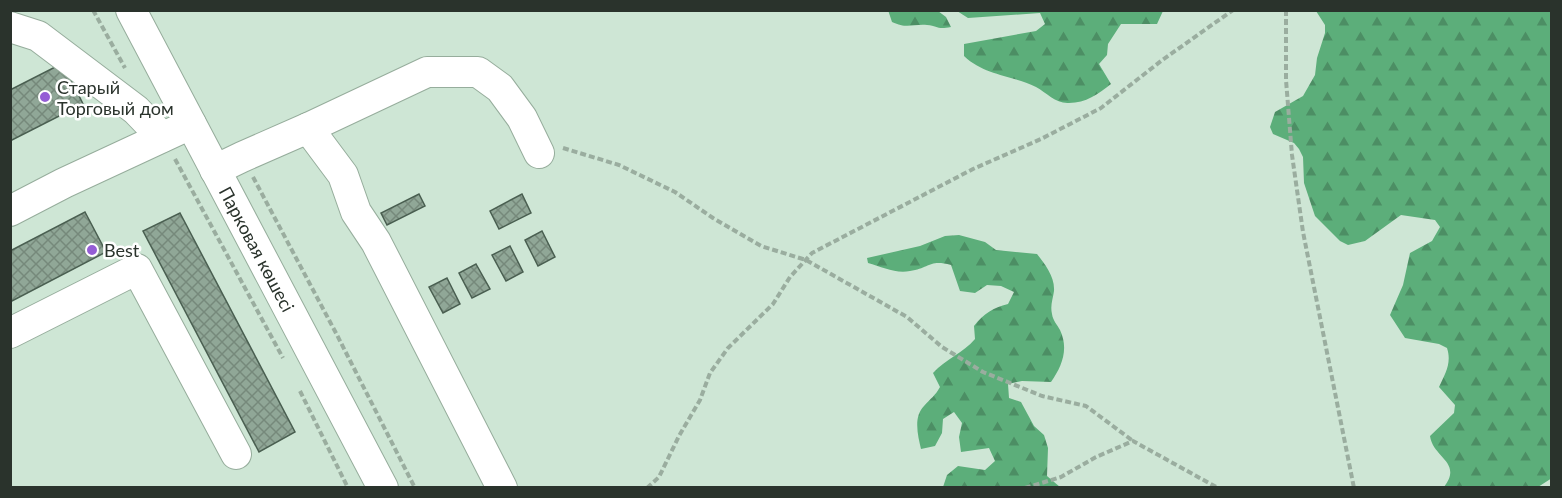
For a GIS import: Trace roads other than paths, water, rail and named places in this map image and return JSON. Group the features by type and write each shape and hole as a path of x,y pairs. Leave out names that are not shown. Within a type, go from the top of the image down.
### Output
{"street":[{"name":"Парковая көшесі","path":"130,10 383,488"},
{"path":"10,27 38,36 136,110 162,137"},
{"path":"215,170 427,72 478,72 500,88 522,118 534,143"},
{"path":"10,211 190,124"},
{"path":"308,128 343,175 356,212 376,242 502,488"},
{"path":"10,333 137,269 236,454"}],"place":[{"name":"Старый Торговый дом","path":"45,97"},
{"name":"Best","path":"92,250"}]}
